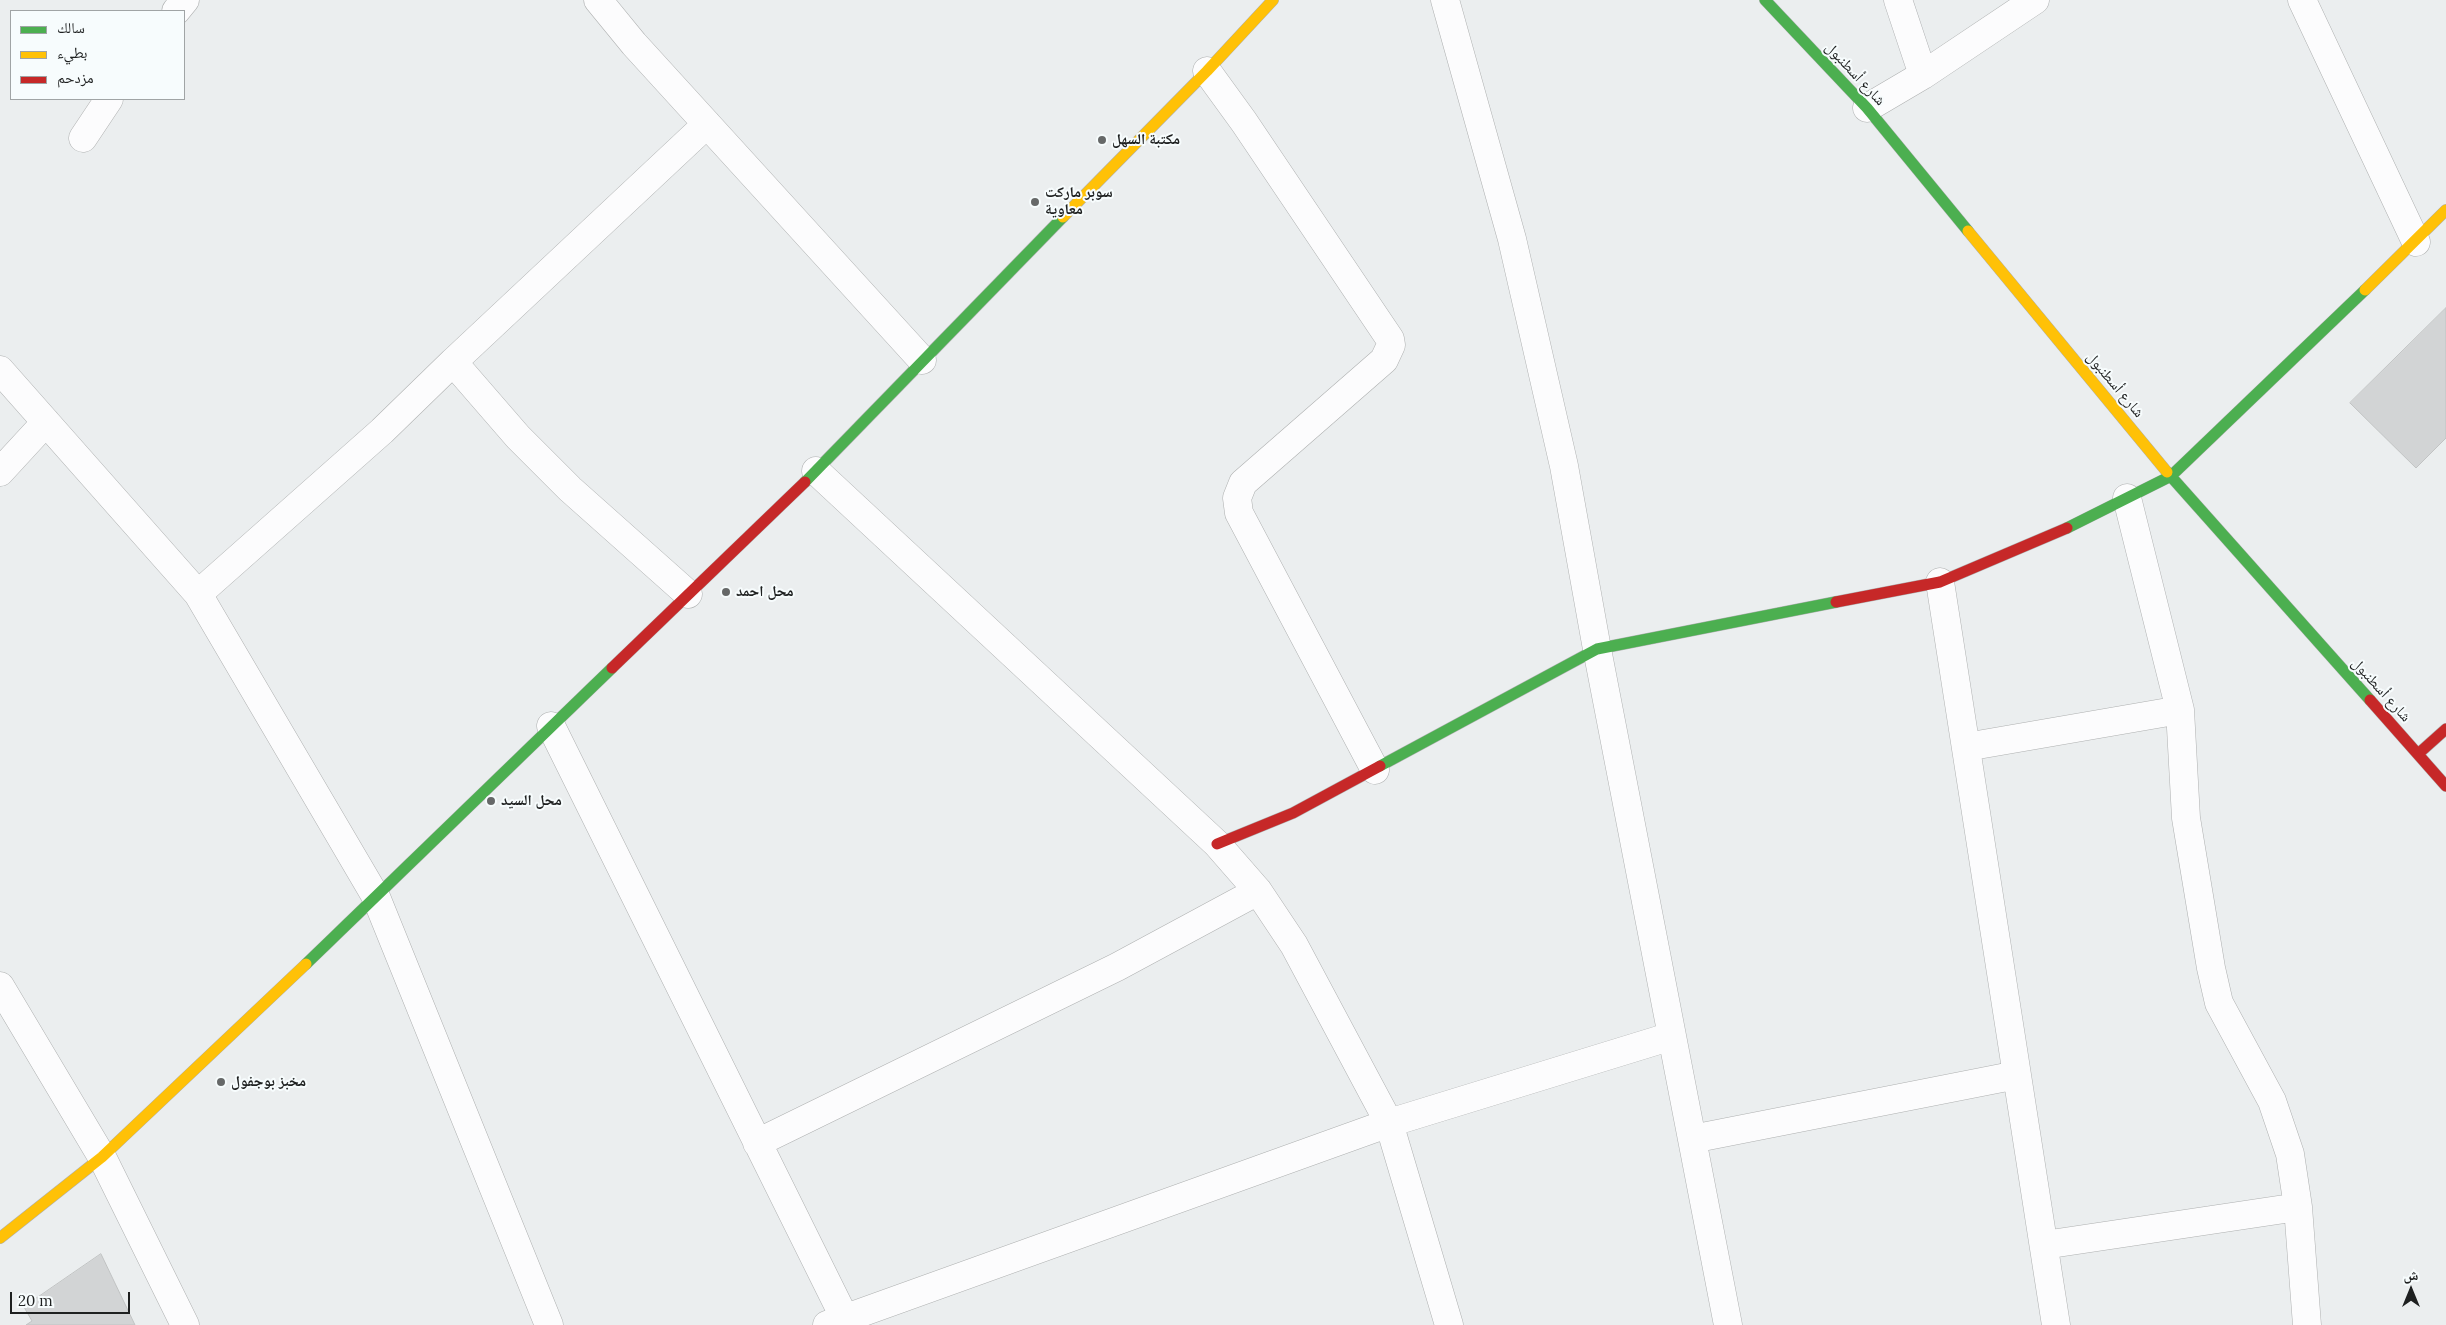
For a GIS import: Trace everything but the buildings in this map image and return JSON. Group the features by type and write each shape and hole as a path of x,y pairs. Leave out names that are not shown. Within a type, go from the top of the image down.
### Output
{"street":[{"path":"177,10 185,0"},
{"path":"598,0 634,44 922,360"},
{"path":"0,1238 102,1157 376,896 816,471 922,360 1207,71 1273,0"},
{"path":"1445,0 1512,239 1564,466 1597,649 1728,1325"},
{"name":"شارع أسطنبول","path":"1765,0 1868,108 2171,476 2446,786"},
{"path":"1898,0 1923,75"},
{"path":"1868,108 1923,75 2035,0"},
{"path":"2302,0 2416,242"},
{"path":"1207,71 1390,339 1391,345 1384,360 1243,484 1237,498 1239,513 1375,770"},
{"path":"83,138 108,100"},
{"path":"198,594 382,431 452,362 707,124"},
{"path":"1217,844 1293,813 1597,649 1940,582 2081,522 2171,476 2416,242 2446,210"},
{"path":"452,362 518,437 570,489 688,594"},
{"path":"0,370 198,594 376,896 548,1325"},
{"path":"0,472 46,422"},
{"path":"816,471 1217,844 1258,891 1294,945 1389,1123 1449,1325"},
{"path":"2127,498 2180,710 2186,818 2219,1003 2272,1101 2290,1154 2298,1208 2307,1325"},
{"path":"1940,582 2056,1325"},
{"path":"1966,747 2180,710"},
{"path":"550,726 757,1143 840,1323 1389,1123 1672,1036"},
{"path":"2418,754 2446,729"},
{"path":"757,1143 1116,967 1258,891"},
{"path":"0,986 102,1157 185,1325"},
{"path":"1692,1139 2017,1075"},
{"path":"2044,1246 2298,1208"}],"traffic: fast":[{"path":"1765,0 1867,108 1968,231"},
{"path":"805,482 1063,217"},
{"path":"2067,528 2171,476 2365,290"},
{"path":"2167,472 2370,700"},
{"path":"1380,766 1597,649 1836,602"},
{"path":"306,964 612,668"}],"traffic: slow":[{"path":"1063,217 1207,71 1273,0"},
{"path":"2365,290 2446,210"},
{"path":"1968,231 2167,472"},
{"path":"0,1238 102,1157 306,964"}],"traffic: jam":[{"path":"612,668 805,482"},
{"path":"1836,602 1940,582 2067,528"},
{"path":"2370,700 2446,786"},
{"path":"2418,754 2446,729"},
{"path":"1217,844 1293,813 1380,766"}],"place":[{"name":"مكتبة السهل","path":"1102,140"},
{"name":"سوبر ماركت معاوية","path":"1035,202"},
{"name":"محل احمد","path":"726,592"},
{"name":"محل السيد","path":"491,801"},
{"name":"مخبز بوجفول","path":"221,1082"}]}
